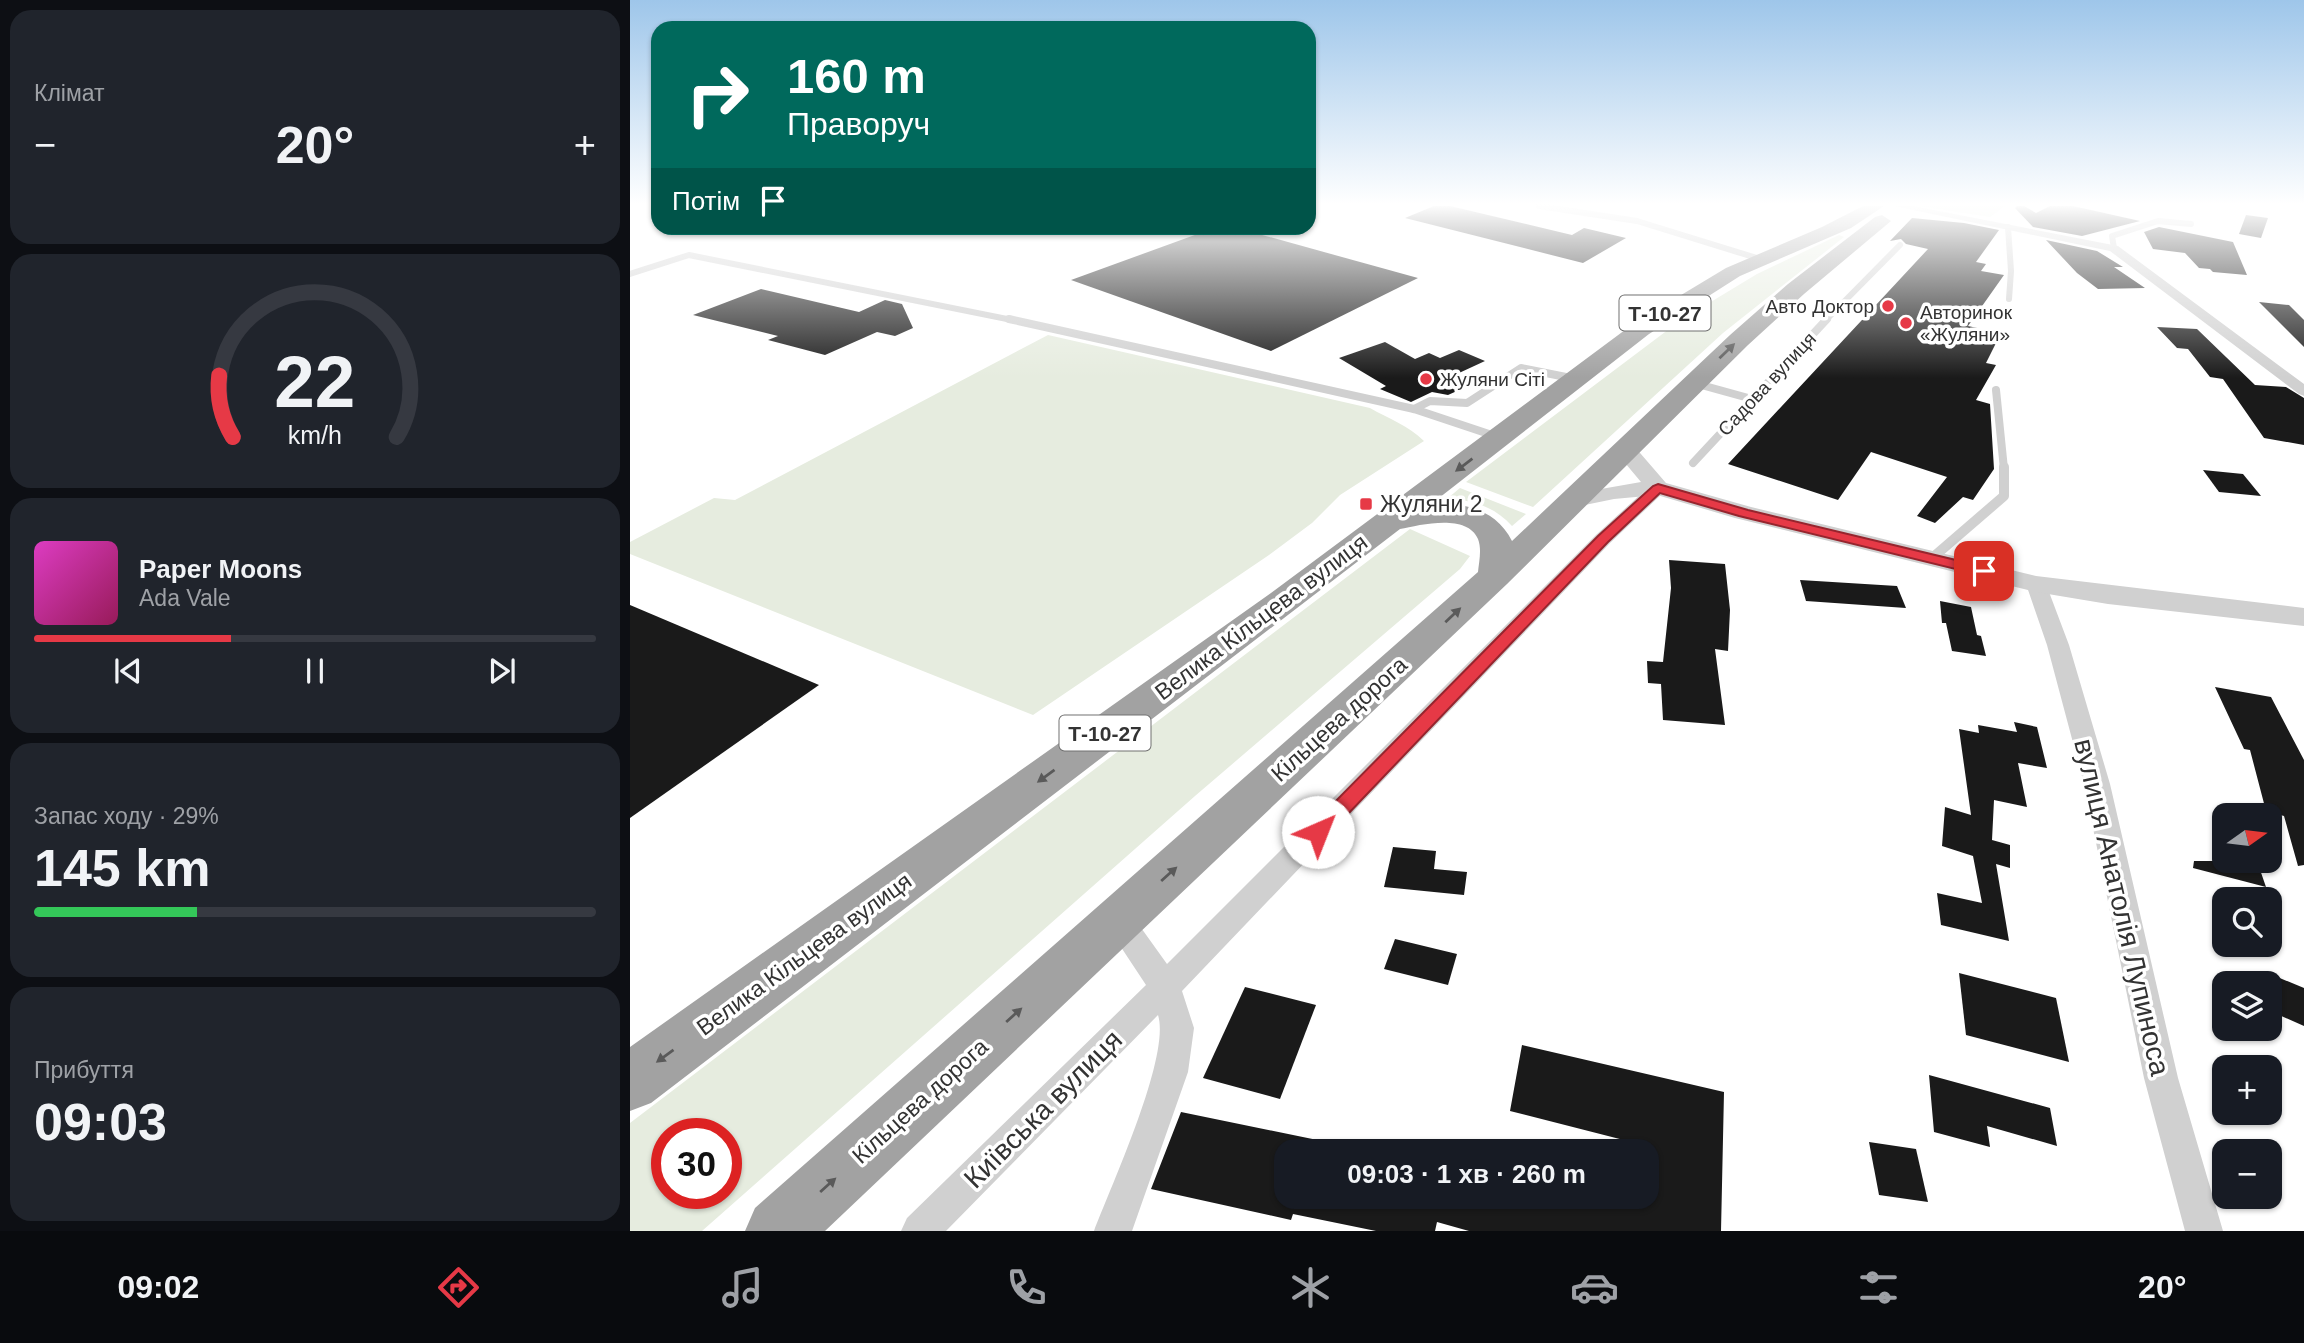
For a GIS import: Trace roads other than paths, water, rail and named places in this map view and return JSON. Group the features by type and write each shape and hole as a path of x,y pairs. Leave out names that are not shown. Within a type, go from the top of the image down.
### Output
{"highway":[{"name":"Велика Кільцева вулиця","path":"630,1082 1390,522 1641,329 1688,297 1752,263"},
{"name":"Кільцева дорога","path":"778,1231 1495,576 1694,383 1828,263"},
{"path":"1390,522 1437,513 1453,514 1478,522 1493,535 1496,547 1495,576"}],"street":[{"path":"2135,263 2304,391"},
{"path":"1626,451 1658,488"},
{"path":"1165,988 1603,539 1658,488"},
{"path":"1575,500 1658,488 1744,513 2036,584 2108,595 2304,617"},
{"name":"вулиця Анатолія Лупиноса","path":"2036,584 2058,645 2097,784 2161,1078 2204,1231"},
{"path":"1113,1231 1171,1072 1178,1028 1165,988 1118,920"},
{"name":"Київська вулиця","path":"920,1231 1165,988"}],"lane":[{"path":"630,274 663,263"},
{"path":"731,263 990,315 1414,409 1501,438"},
{"name":"Садова вулиця","path":"1693,463 1883,263"},
{"path":"2009,299 2010,263"},
{"path":"1414,409 1430,401 1467,403 1521,368 1577,380"},
{"path":"1694,383 1752,398"},
{"path":"1931,559 2004,496 2004,464 1997,390"}],"place":[{"name":"Авто Доктор","path":"1888,306"},
{"name":"Авторинок «Жуляни»","path":"1906,323"},
{"name":"Жуляни Сіті","path":"1426,379"},
{"name":"Жуляни 2","path":"1366,504"}]}
